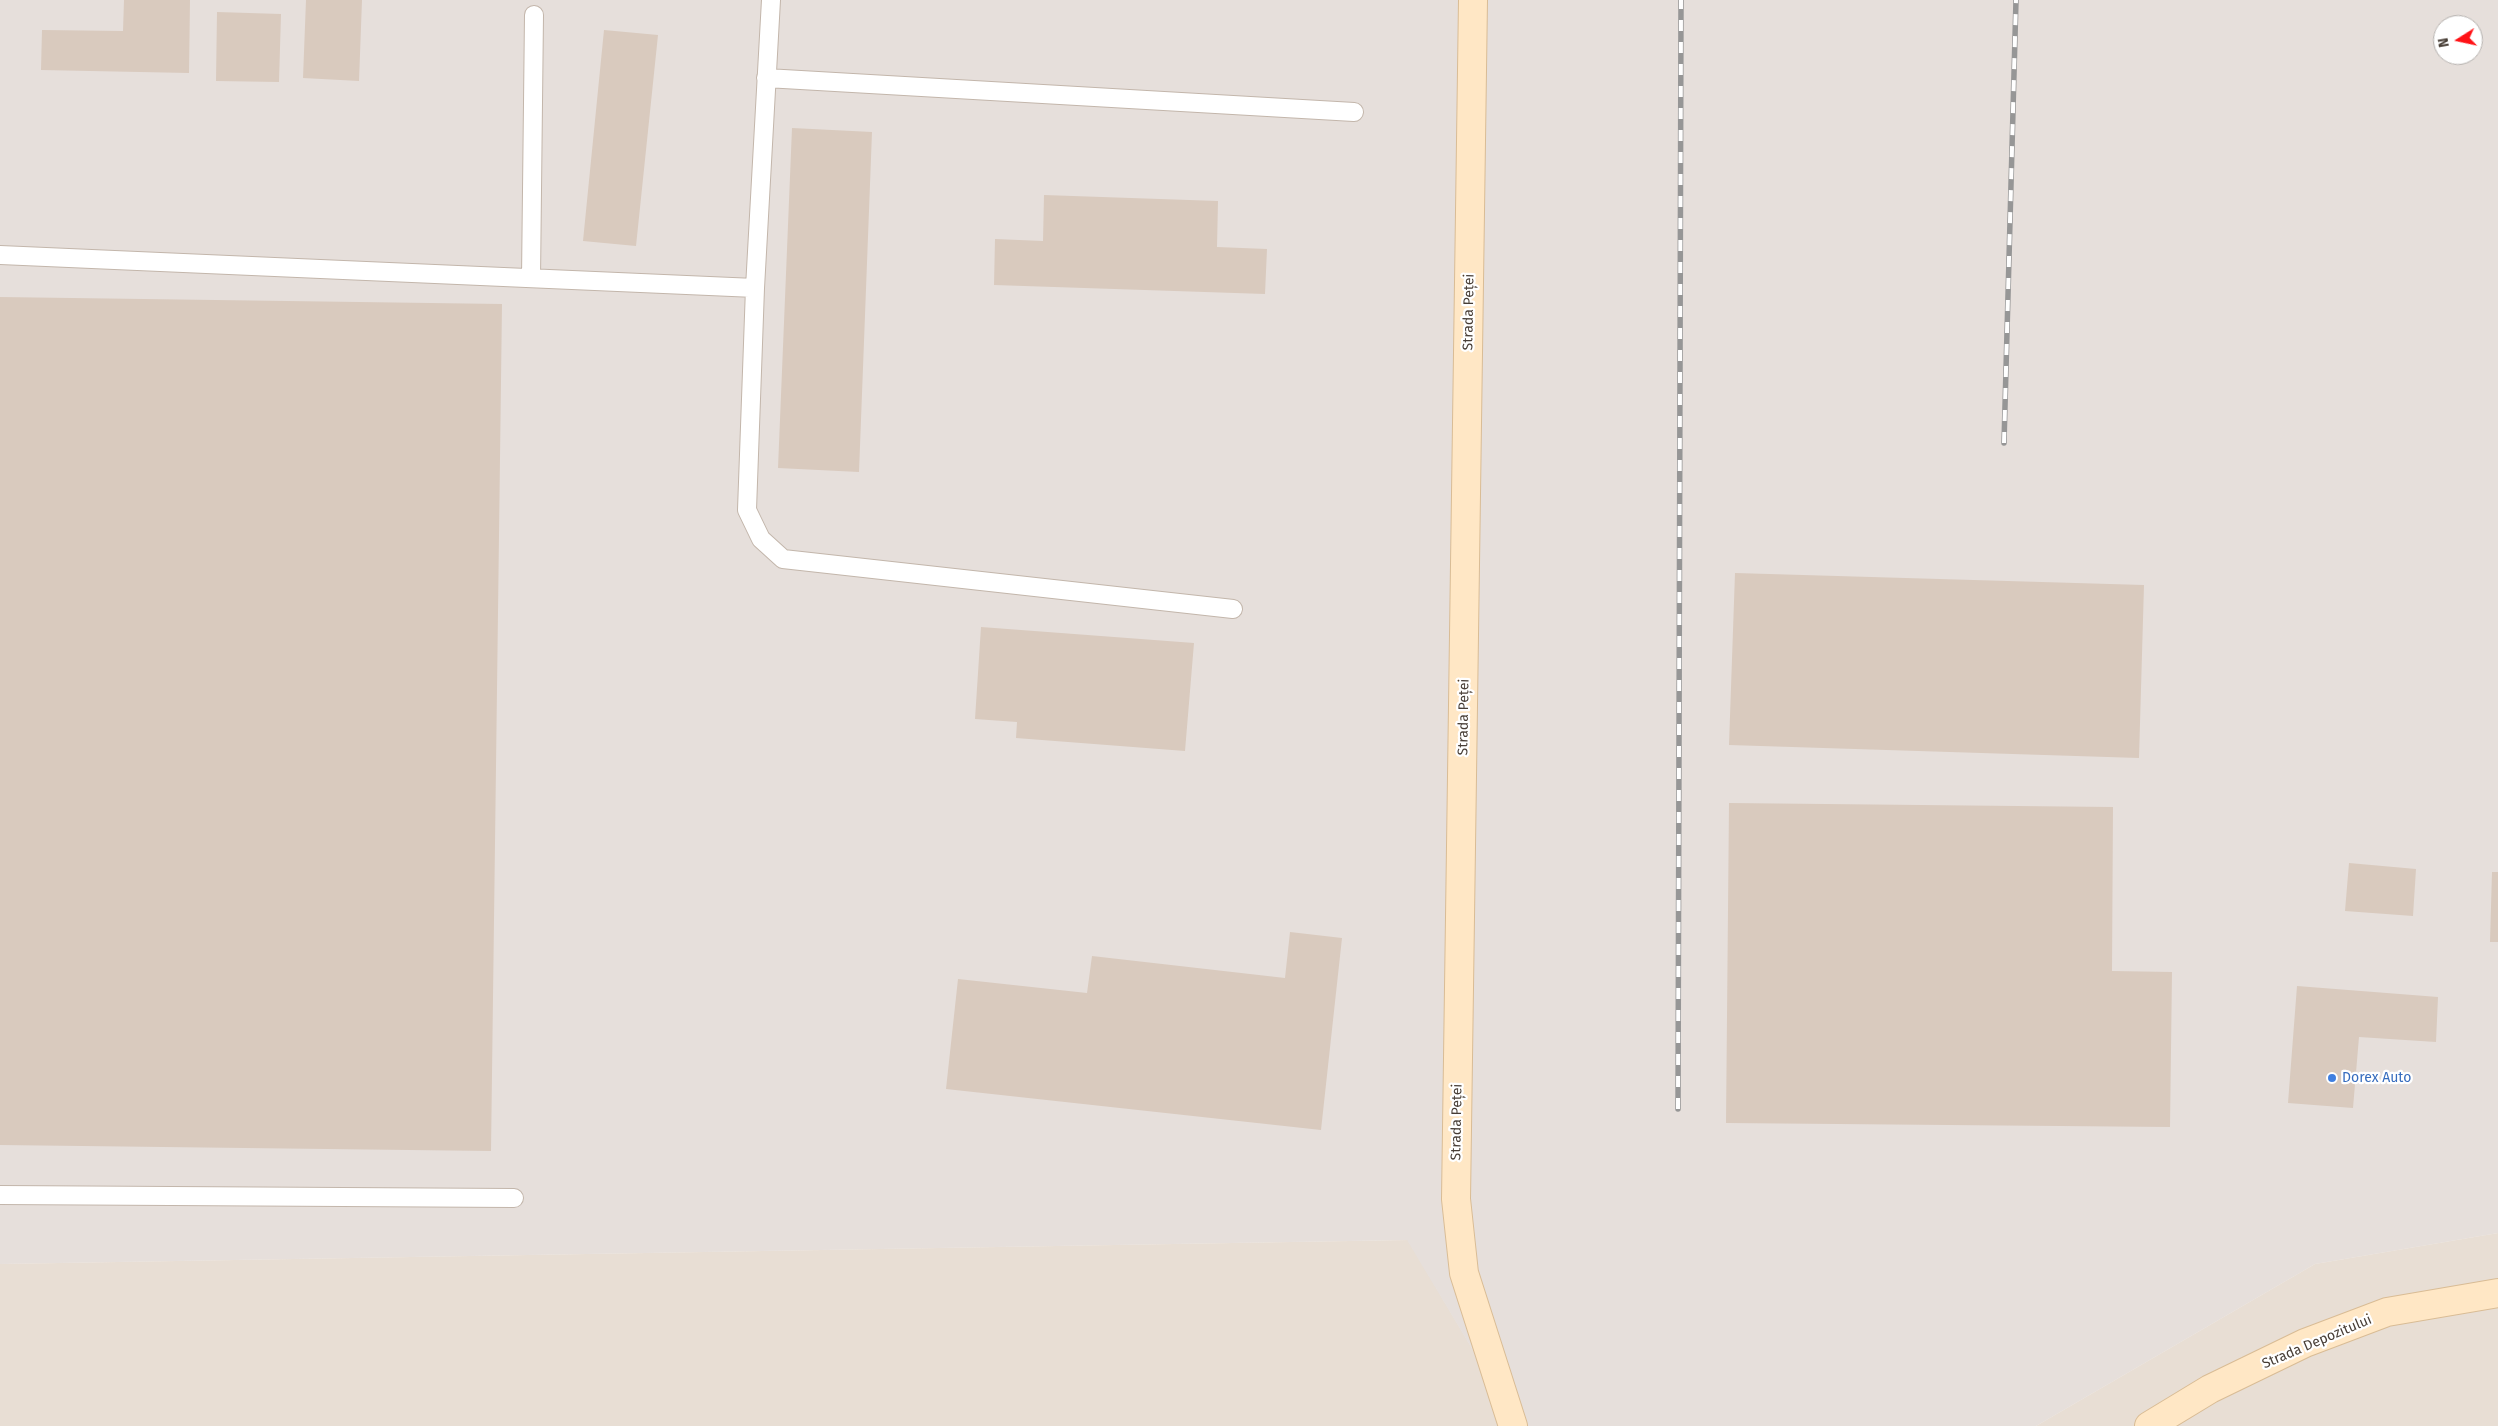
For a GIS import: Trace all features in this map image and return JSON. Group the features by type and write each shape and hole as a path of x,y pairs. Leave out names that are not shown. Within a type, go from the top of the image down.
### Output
{"street":[{"name":"Strada Peței","path":"1473,0 1456,1199 1464,1272 1513,1426"},
{"name":"Strada Depozitului","path":"2149,1426 2210,1389 2324,1336 2388,1312 2498,1294"}],"lane":[{"path":"771,0 755,288 747,510 761,539 782,559 1234,609"},
{"path":"531,278 534,15"},
{"path":"766,78 1354,112"},
{"path":"0,255 755,288"},
{"path":"0,1195 514,1198"}],"shaded area":[{"path":"0,0 2498,0 2498,1233 2315,1264 2036,1426 1518,1426 1407,1240 0,1264"},
{"path":"2498,1233 2498,1426 2036,1426 2315,1264"},
{"path":"1408,1240 1518,1426 0,1426 0,1264"}],"building":[{"path":"124,0 190,0 189,73 41,70 42,30 123,31"},
{"path":"306,0 362,0 359,81 303,78"},
{"path":"217,12 281,14 279,82 216,81"},
{"path":"604,30 658,35 636,246 583,241"},
{"path":"792,128 872,132 859,472 778,468"},
{"path":"1044,195 1218,201 1217,247 1267,249 1265,294 994,285 995,239 1043,241"},
{"path":"0,297 502,304 491,1151 0,1145"},
{"path":"1735,573 2144,585 2139,758 1729,745"},
{"path":"981,627 1194,643 1185,751 1016,738 1017,722 975,719"},
{"path":"1729,803 2113,807 2112,971 2172,972 2170,1127 1726,1123"},
{"path":"2349,863 2416,869 2413,916 2345,911"},
{"path":"2492,872 2498,872 2498,942 2490,942"},
{"path":"1290,932 1342,938 1321,1130 946,1089 958,979 1087,993 1092,956 1285,978"},
{"path":"2297,986 2438,997 2436,1042 2359,1037 2353,1108 2288,1103"}],"railway":[{"path":"1678,1109 1681,0"},
{"path":"2004,443 2016,0"}],"place":[{"name":"Dorex Auto","path":"2332,1078"}]}
